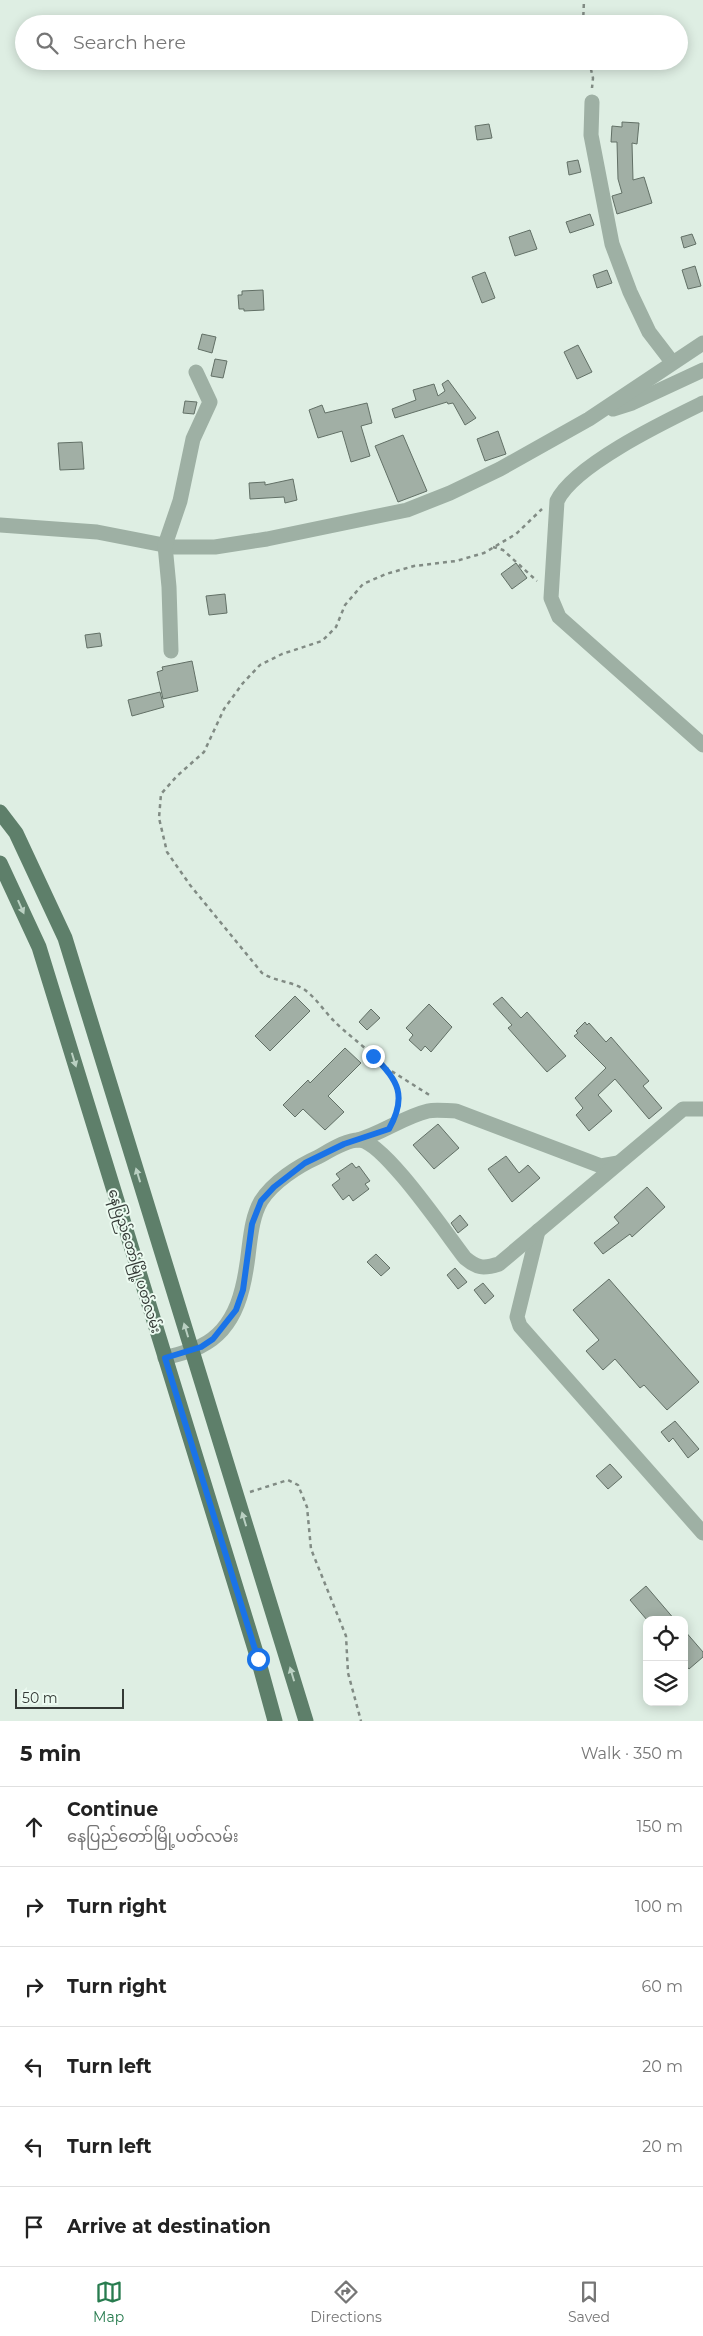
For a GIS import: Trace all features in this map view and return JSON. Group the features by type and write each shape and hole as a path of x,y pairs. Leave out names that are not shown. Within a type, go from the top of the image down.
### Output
{"main road":[{"path":"0,812 16,833 65,938 306,1721"},
{"name":"နေပြည်တော်မြို့ပတ်လမ်း","path":"0,863 39,947 275,1721"}],"street":[{"path":"592,102 591,136 612,244 630,292 649,332 672,362"},
{"path":"0,525 97,532 164,545 215,547 267,539 407,510 450,493 500,469 598,414 672,362 703,343"},
{"path":"598,414 632,403 703,370"},
{"path":"171,651 170,587 164,545 180,501 192,439 210,402 196,372"},
{"path":"703,403 674,416 599,461 562,491 557,502 551,595 559,617 703,745"},
{"path":"358,1140 369,1142 388,1159 465,1258 477,1268 487,1268 499,1264 683,1109 703,1109"},
{"path":"165,1358 192,1350 213,1339 236,1310 243,1290 252,1224 261,1201 274,1187 305,1163 389,1129 415,1115 430,1110 456,1111 601,1166 618,1163"},
{"path":"538,1231 517,1317 520,1326 703,1533"}],"path":[{"path":"583,15 584,0"},
{"path":"591,70 593,78 592,102"},
{"path":"431,1096 384,1066 335,1022 307,991 295,984 271,979 262,973 190,884 167,852 158,818 161,794 177,776 204,752 224,709 254,671 260,665 282,654 322,641 336,627 345,605 363,584 386,574 414,566 456,561 484,553 516,534 562,491"},
{"path":"493,547 503,550 551,595"},
{"path":"384,1066 398,1088 400,1098 397,1114 389,1129"},
{"path":"237,1497 264,1486 288,1480 298,1485 306,1507 311,1549 346,1636 348,1673 361,1721"}],"building":[{"path":"622,122 639,123 637,144 632,143 633,180 644,177 652,203 617,214 612,196 622,193 618,179 617,142 611,142 612,126 622,127"},
{"path":"489,124 492,138 477,140 475,126"},
{"path":"578,160 581,172 569,175 567,162"},
{"path":"590,214 594,225 570,233 566,222"},
{"path":"530,230 537,249 515,256 509,237"},
{"path":"692,234 696,244 684,248 681,237"},
{"path":"695,266 701,286 688,289 682,270"},
{"path":"607,270 612,283 597,288 593,275"},
{"path":"485,272 495,298 482,303 472,277"},
{"path":"263,290 264,310 244,311 244,309 239,309 238,295 242,295 242,291"},
{"path":"202,334 216,337 212,353 198,349"},
{"path":"578,345 592,372 577,379 564,352"},
{"path":"215,359 227,361 223,378 211,376"},
{"path":"448,380 476,418 465,425 453,403 448,404 447,402 395,418 392,409 416,400 413,390 434,384 438,396 445,391 442,384"},
{"path":"185,401 197,402 194,414 183,413"},
{"path":"367,403 372,423 361,426 370,456 351,462 342,431 318,438 309,410 322,405 325,413"},
{"path":"498,431 506,454 485,461 477,439"},
{"path":"403,435 427,491 398,502 375,446"},
{"path":"82,442 84,469 60,470 58,443"},
{"path":"293,479 297,500 285,503 284,497 250,499 249,483 265,482 265,485"},
{"path":"516,563 527,578 512,589 501,574"},
{"path":"225,594 227,613 209,615 206,596"},
{"path":"100,633 102,646 87,648 85,635"},
{"path":"192,661 198,691 163,699 157,672 163,670 162,667"},
{"path":"160,692 164,707 132,716 128,700"},
{"path":"295,996 310,1011 270,1051 255,1036"},
{"path":"502,997 521,1018 527,1012 566,1056 547,1072 508,1028 512,1025 493,1004"},
{"path":"429,1004 452,1027 431,1052 425,1046 421,1051 409,1040 413,1035 406,1028"},
{"path":"371,1009 380,1018 367,1030 359,1022"},
{"path":"585,1022 587,1025 589,1023 606,1042 611,1037 649,1081 643,1086 662,1108 649,1119 615,1079 598,1095 612,1111 589,1131 576,1115 583,1108 575,1098 606,1068 574,1036 578,1033 576,1031"},
{"path":"345,1048 361,1063 328,1096 344,1112 325,1130 303,1109 295,1117 283,1105 308,1080 310,1083"},
{"path":"438,1124 459,1148 434,1169 413,1145"},
{"path":"506,1156 519,1173 528,1165 540,1178 512,1202 488,1169"},
{"path":"352,1163 356,1168 359,1166 370,1181 365,1184 369,1189 353,1201 349,1195 343,1200 332,1185 340,1179 336,1174"},
{"path":"647,1187 665,1207 632,1237 630,1234 603,1254 594,1243 619,1223 614,1217"},
{"path":"460,1215 468,1225 458,1233 451,1223"},
{"path":"376,1254 390,1268 381,1276 367,1262"},
{"path":"455,1268 467,1282 458,1289 447,1275"},
{"path":"609,1279 699,1382 667,1410 644,1385 640,1388 615,1359 603,1370 586,1351 599,1340 573,1310"},
{"path":"483,1283 494,1296 485,1304 474,1290"},
{"path":"675,1421 699,1449 688,1458 673,1438 669,1442 661,1432"},
{"path":"610,1464 622,1477 608,1489 596,1476"},
{"path":"646,1586 672,1616 644,1616 630,1600"},
{"path":"688,1635 703,1652 703,1657 689,1669"}],"route":[{"path":"258,1659 165,1358 201,1347 213,1339 236,1310 243,1290 252,1224 261,1201 274,1187 305,1163 344,1144 389,1129 397,1114 400,1098 398,1088 384,1066 373,1056"}]}
